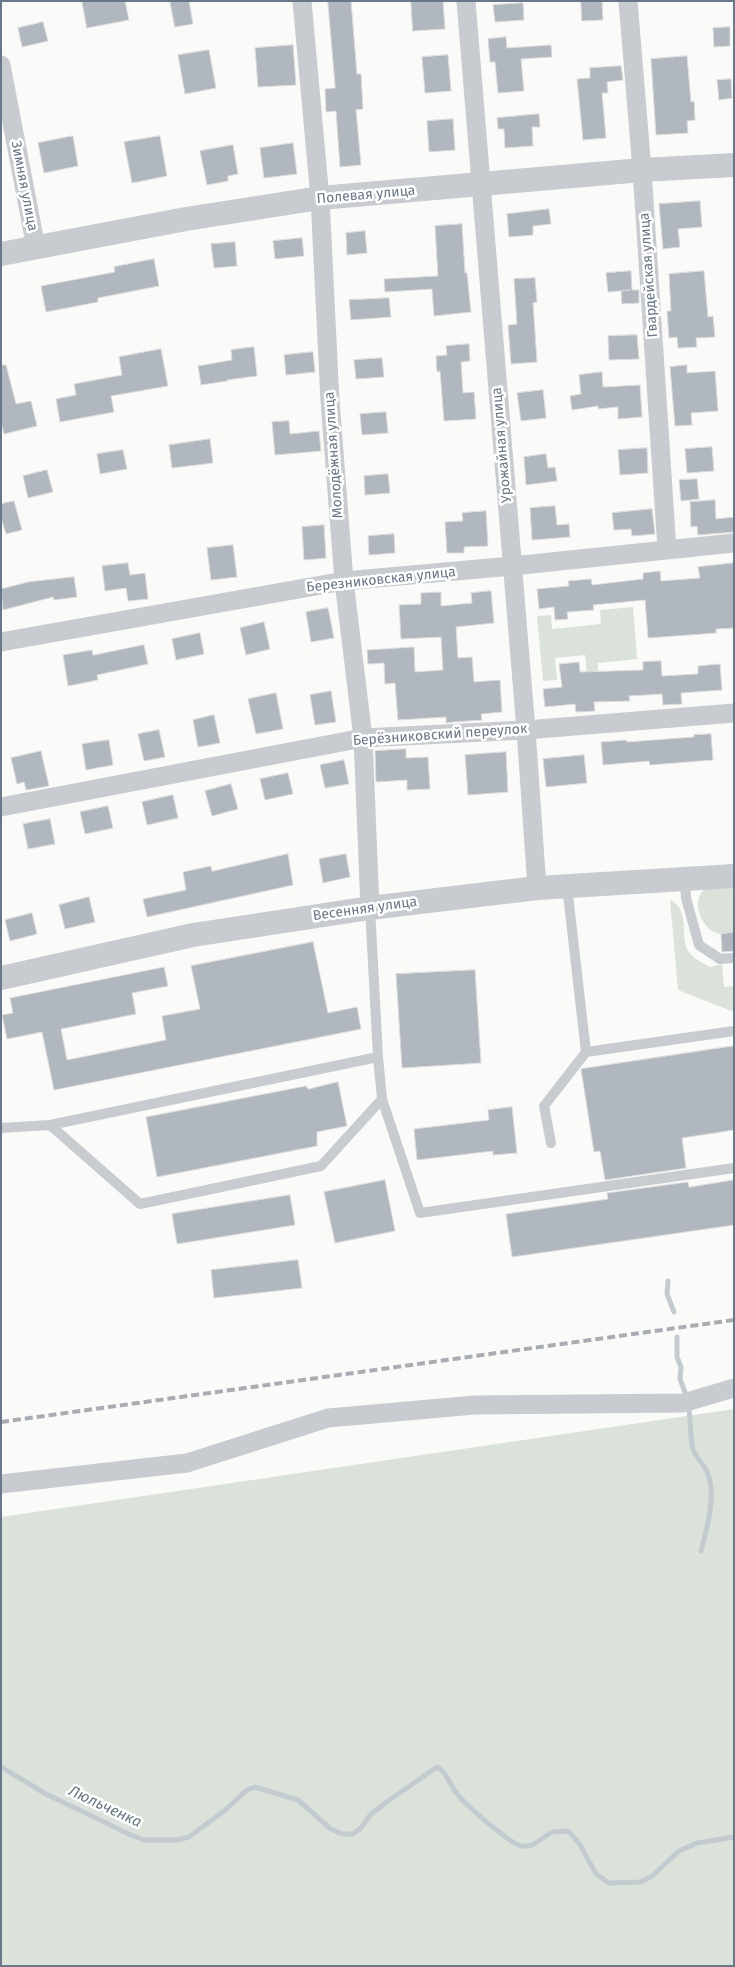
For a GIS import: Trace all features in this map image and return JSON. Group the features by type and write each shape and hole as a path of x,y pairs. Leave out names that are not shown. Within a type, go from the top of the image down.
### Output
{"street":[{"name":"Молодёжная улица","path":"302,1 320,198 330,401 344,581 363,738 370,908"},
{"name":"Урожайная улица","path":"466,1 526,730 537,888"},
{"name":"Гвардейская улица","path":"628,1 642,170 667,550"},
{"name":"Зимняя улица","path":"1,65 36,248"},
{"name":"Полевая улица","path":"1,254 186,218 320,198 642,170 734,165"},
{"name":"Березниковская улица","path":"1,642 344,581 734,543"},
{"name":"Берёзниковский переулок","path":"1,807 363,738 526,730 734,713"},
{"name":"Весенняя улица","path":"1,978 193,935 370,908 537,888 734,876"},
{"path":"1,1484 187,1463 328,1418 476,1405 683,1403 734,1388"}],"lane":[{"path":"685,880 686,898 699,945 720,959 734,958"},
{"path":"567,886 586,1052"},
{"path":"370,908 382,1099 420,1214 734,1168"},
{"path":"551,1143 544,1106 586,1052 734,1031"},
{"path":"1,1128 50,1125 378,1057"},
{"path":"50,1125 140,1204 321,1166 382,1099"}],"shaded area":[{"path":"633,607 637,659 598,663 598,672 587,673 585,655 555,658 557,680 543,681 537,616 551,615 552,629 601,624 600,610"},
{"path":"734,885 734,932 716,933 704,923 701,916 698,902 700,895 710,886"},
{"path":"670,900 676,904 682,914 686,947 690,954 710,967 722,964 724,987 734,986 734,1012 678,990"},
{"path":"734,1409 734,1966 1,1966 1,1517"}],"building":[{"path":"82,1 125,1 129,20 87,28"},
{"path":"170,1 189,1 193,24 175,27"},
{"path":"328,1 351,1 357,74 361,74 363,109 356,110 361,165 340,167 336,111 326,112 325,89 335,88"},
{"path":"411,1 443,1 445,29 413,31"},
{"path":"581,1 602,1 603,20 582,21"},
{"path":"523,3 524,20 495,22 493,5"},
{"path":"43,22 48,41 22,47 18,28"},
{"path":"730,27 730,46 714,47 713,28"},
{"path":"506,37 507,48 551,45 552,57 521,59 524,91 498,93 495,62 490,62 488,39"},
{"path":"293,45 296,85 258,87 255,48"},
{"path":"209,50 216,88 185,94 178,55"},
{"path":"448,55 451,91 425,93 422,57"},
{"path":"687,56 691,102 694,101 695,120 687,121 688,133 656,135 651,59"},
{"path":"621,66 623,80 607,82 608,93 602,93 606,138 583,140 577,79 590,78 590,68"},
{"path":"731,79 732,98 719,100 717,80"},
{"path":"539,114 540,127 532,127 533,146 505,148 504,129 498,129 497,118"},
{"path":"453,119 455,150 429,152 427,121"},
{"path":"73,136 78,166 44,173 38,143"},
{"path":"160,136 167,176 132,183 124,142"},
{"path":"293,143 297,174 264,178 260,148"},
{"path":"233,145 238,174 228,176 228,181 207,185 200,151"},
{"path":"700,201 702,227 678,229 680,247 663,249 659,204"},
{"path":"549,209 551,224 533,226 533,235 509,237 507,214"},
{"path":"462,224 465,273 467,273 471,312 434,316 432,289 385,292 384,279 438,276 435,226"},
{"path":"365,231 367,253 347,255 346,233"},
{"path":"302,238 304,256 275,259 273,241"},
{"path":"235,242 237,266 214,268 211,244"},
{"path":"154,259 159,286 98,298 98,302 46,312 41,286 115,272 114,267"},
{"path":"631,271 632,290 639,290 639,303 622,304 621,291 630,290 608,292 606,273"},
{"path":"704,271 708,317 713,316 715,337 696,338 697,347 678,348 677,337 669,338 667,311 671,311 669,274"},
{"path":"535,278 537,302 533,303 537,362 511,364 508,325 517,324 514,279"},
{"path":"389,298 391,317 351,320 349,300"},
{"path":"637,335 639,359 609,360 608,336"},
{"path":"469,344 470,361 461,362 463,393 474,392 476,419 444,421 440,371 437,372 436,356 447,355 446,346"},
{"path":"254,347 257,376 201,385 198,366 232,360 231,350"},
{"path":"161,349 168,386 111,396 114,412 60,422 56,399 76,395 74,384 122,375 119,357"},
{"path":"313,352 315,372 286,375 284,355"},
{"path":"382,358 384,377 356,379 354,360"},
{"path":"1,365 6,365 16,404 31,401 37,426 4,434 1,422"},
{"path":"687,365 687,373 715,371 718,411 691,413 692,425 675,426 670,367"},
{"path":"602,372 603,387 640,385 642,417 618,419 618,407 598,409 598,406 572,410 570,396 581,394 579,375"},
{"path":"543,390 546,418 521,421 517,393"},
{"path":"386,412 388,433 362,435 360,414"},
{"path":"289,421 290,434 319,431 321,451 275,455 272,422"},
{"path":"210,439 213,463 172,468 169,445"},
{"path":"712,447 714,471 687,473 685,449"},
{"path":"647,448 648,473 620,475 618,450"},
{"path":"123,450 127,469 100,474 97,454"},
{"path":"546,454 548,468 555,467 557,481 526,485 524,457"},
{"path":"47,470 53,492 28,498 23,476"},
{"path":"388,474 390,493 365,495 364,476"},
{"path":"697,479 699,499 681,501 679,480"},
{"path":"715,500 716,519 734,517 734,532 698,535 697,526 691,527 690,502"},
{"path":"14,501 22,530 6,534 1,518 1,504"},
{"path":"555,506 557,525 569,524 570,537 532,540 530,508"},
{"path":"652,509 655,534 632,536 631,529 614,530 612,513"},
{"path":"486,511 488,546 464,547 464,553 447,553 445,522 463,521 462,513"},
{"path":"324,525 326,558 304,560 302,527"},
{"path":"394,534 395,553 369,555 368,536"},
{"path":"233,545 237,577 211,580 207,548"},
{"path":"128,563 130,575 145,573 148,599 128,601 126,588 105,591 102,566"},
{"path":"734,563 734,628 716,629 716,633 648,638 645,600 593,605 594,610 567,612 568,619 555,620 554,607 539,609 537,589 569,586 568,581 591,579 592,585 643,579 643,573 660,571 661,581 700,578 698,567"},
{"path":"74,577 77,597 54,600 53,597 3,610 1,589 28,582"},
{"path":"491,591 494,623 456,627 458,658 472,657 474,682 500,680 502,712 481,714 482,720 446,723 446,717 398,720 395,683 385,684 384,663 368,664 367,650 414,647 415,672 443,670 441,637 401,639 399,605 421,604 421,593 441,592 441,606 472,603 471,593"},
{"path":"328,608 334,638 311,642 306,612"},
{"path":"264,622 270,649 246,655 240,628"},
{"path":"200,633 204,654 176,660 172,639"},
{"path":"144,645 148,664 97,675 98,680 68,686 63,655 92,650 93,655"},
{"path":"661,661 662,676 698,674 698,666 720,664 722,690 681,693 682,704 663,705 662,694 629,696 630,701 594,702 595,711 576,712 575,704 545,707 543,689 562,687 559,664 579,662 580,672 643,670 643,662"},
{"path":"331,691 336,722 315,725 310,695"},
{"path":"276,693 283,729 256,734 248,699"},
{"path":"214,715 220,743 198,747 193,720"},
{"path":"159,730 165,757 144,761 138,734"},
{"path":"711,734 713,760 650,765 649,761 603,765 601,742 627,740 627,742"},
{"path":"109,740 113,765 86,770 82,744"},
{"path":"406,749 406,758 428,757 430,789 407,790 407,780 376,782 375,751"},
{"path":"41,751 49,786 26,790 24,782 17,784 11,758"},
{"path":"506,752 508,792 468,795 465,755"},
{"path":"584,755 587,783 546,787 543,759"},
{"path":"344,760 349,784 325,788 320,765"},
{"path":"288,773 293,794 265,800 260,779"},
{"path":"231,784 238,809 212,816 205,791"},
{"path":"173,795 178,818 147,825 142,802"},
{"path":"108,806 113,828 85,834 80,812"},
{"path":"50,819 55,844 28,849 23,824"},
{"path":"288,854 293,885 147,917 143,899 186,890 183,872 211,866 212,871"},
{"path":"346,854 350,877 323,883 319,859"},
{"path":"89,897 95,922 65,929 59,905"},
{"path":"32,913 37,934 10,941 5,920"},
{"path":"734,932 734,951 722,952 721,934"},
{"path":"313,942 328,1013 357,1007 361,1029 54,1090 42,1032 7,1039 2,1015 13,1013 10,998 164,967 168,986 132,993 136,1014 61,1029 67,1060 166,1040 162,1016 200,1009 191,966"},
{"path":"475,970 481,1063 402,1068 396,974"},
{"path":"734,1046 734,1130 682,1138 686,1168 605,1180 600,1151 594,1152 581,1069"},
{"path":"338,1082 347,1126 317,1132 317,1146 157,1177 146,1117 306,1086 308,1089"},
{"path":"512,1107 517,1153 493,1155 493,1151 417,1160 414,1129 489,1120 488,1110"},
{"path":"385,1180 395,1231 335,1243 324,1192"},
{"path":"734,1180 734,1225 512,1257 506,1214 608,1199 607,1193 688,1182 689,1187"},
{"path":"290,1195 295,1225 177,1244 172,1214"},
{"path":"298,1260 302,1288 214,1298 211,1270"}],"waterway":[{"path":"668,1281 667,1294 674,1312"},
{"path":"677,1337 677,1357 681,1367 680,1379 686,1395"},
{"path":"689,1411 693,1449 707,1472 711,1490 710,1511 701,1551"},
{"name":"Люльченка","path":"1,1767 46,1794 144,1840 177,1840 189,1837 224,1811 247,1790 255,1787 298,1800 331,1829 342,1834 353,1834 361,1828 371,1814 437,1767 446,1775 457,1794 469,1806 516,1844 527,1846 535,1844 553,1832 568,1831 579,1843 596,1874 609,1883 641,1882 652,1876 679,1851 697,1843 734,1837"}],"railway":[{"path":"1,1422 734,1320"}]}
